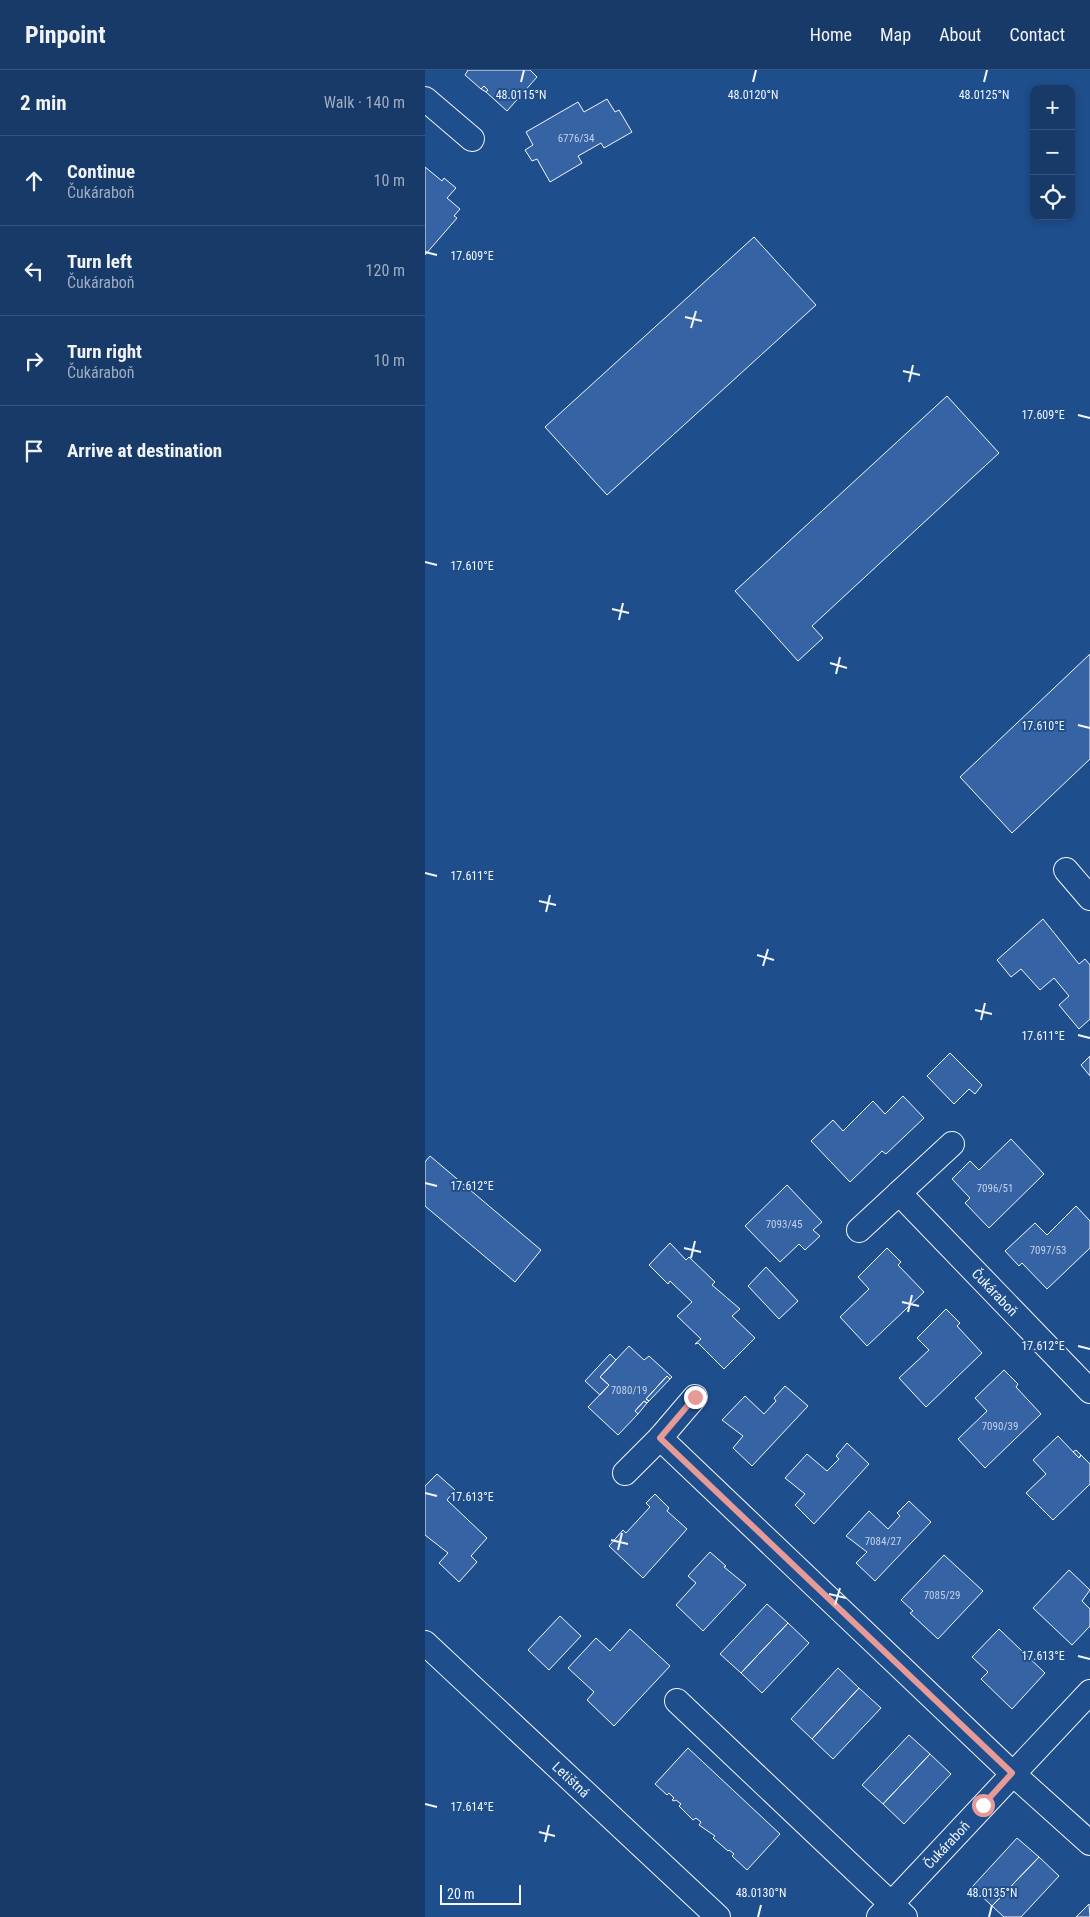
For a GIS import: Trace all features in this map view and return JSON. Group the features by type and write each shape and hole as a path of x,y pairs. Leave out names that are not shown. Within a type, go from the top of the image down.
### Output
{"street":[{"path":"425,99 473,139"},
{"path":"1066,870 1090,898"},
{"path":"859,1230 952,1144"},
{"name":"Čukáraboň","path":"899,1193 1090,1391"},
{"path":"625,1473 660,1438 695,1397"},
{"path":"660,1438 1012,1773 1090,1843"},
{"name":"Letištná","path":"425,1643 718,1917"},
{"name":"Čukáraboň","path":"892,1913 1012,1773 1090,1692"},
{"path":"677,1701 892,1913"}],"building":[{"path":"468,70 530,70 537,77 507,111 486,92 488,90 484,86 481,89 465,75"},
{"path":"484,86 488,90 486,92 481,89"},
{"path":"607,99 615,112 619,110 632,132 604,148 601,143 578,156 582,163 550,182 537,159 532,161 525,150 533,145 526,132 578,102 584,112"},
{"path":"425,167 442,181 444,178 456,188 447,198 460,209 454,216 457,218 425,255"},
{"path":"754,237 816,305 607,495 545,427"},
{"path":"947,396 999,453 812,626 823,638 798,661 735,591"},
{"path":"1090,654 1090,759 1012,833 960,777"},
{"path":"1043,919 1079,964 1085,959 1090,965 1090,1019 1079,1029 1059,1005 1069,996 1054,978 1040,990 1021,969 1011,977 997,960"},
{"path":"950,1053 982,1085 975,1094 969,1089 954,1104 927,1076"},
{"path":"1090,1056 1090,1076 1081,1065"},
{"path":"903,1096 924,1118 886,1154 882,1151 850,1182 811,1141 833,1120 843,1131 873,1101 885,1114"},
{"path":"1011,1139 1044,1174 989,1228 965,1203 970,1198 952,1179 970,1161 979,1170"},
{"path":"430,1156 541,1250 515,1282 425,1206 425,1162"},
{"path":"787,1185 822,1222 813,1230 820,1236 805,1250 799,1244 780,1262 745,1226"},
{"path":"1076,1206 1090,1221 1090,1248 1047,1289 1022,1263 1019,1266 1005,1251 1035,1223 1047,1235"},
{"path":"670,1243 686,1260 689,1257 715,1282 712,1285 740,1309 732,1316 755,1338 724,1369 698,1343 695,1344 701,1339 677,1316 692,1302 670,1281 668,1284 649,1265"},
{"path":"887,1248 901,1262 898,1265 924,1292 867,1346 840,1317 869,1289 858,1277"},
{"path":"766,1267 798,1301 779,1319 748,1286"},
{"path":"946,1309 960,1323 957,1326 982,1353 926,1407 899,1378 929,1350 917,1338"},
{"path":"629,1346 644,1360 649,1356 672,1377 670,1379 667,1376 646,1399 649,1401 647,1403 644,1401 635,1411 638,1414 618,1435 588,1407 609,1385 600,1377"},
{"path":"610,1354 616,1360 600,1377 609,1385 600,1395 585,1381"},
{"path":"1004,1370 1018,1384 1016,1387 1041,1414 985,1468 958,1439 987,1411 975,1398"},
{"path":"667,1376 670,1379 649,1401 646,1399"},
{"path":"785,1386 808,1406 752,1466 733,1448 743,1436 722,1420 745,1396 764,1414 776,1401 774,1398"},
{"path":"644,1401 647,1403 638,1414 635,1411"},
{"path":"1058,1436 1079,1458 1081,1455 1090,1464 1090,1484 1053,1520 1026,1493 1046,1474 1033,1460"},
{"path":"847,1443 869,1464 814,1524 795,1505 805,1494 785,1478 807,1454 827,1471 839,1459 836,1456"},
{"path":"1076,1450 1081,1455 1079,1458 1073,1452"},
{"path":"437,1474 455,1490 447,1500 487,1538 471,1556 477,1562 459,1582 439,1563 448,1553 425,1535 425,1486"},
{"path":"655,1494 669,1508 667,1511 687,1529 643,1578 609,1546 623,1530 626,1533 650,1507 646,1503"},
{"path":"909,1501 931,1522 875,1581 856,1563 867,1552 846,1536 869,1511 888,1529 900,1516 897,1513"},
{"path":"710,1552 726,1566 724,1567 746,1585 703,1631 676,1605 696,1583 688,1576"},
{"path":"944,1555 983,1591 938,1639 910,1613 913,1611 901,1600"},
{"path":"1069,1570 1090,1590 1082,1601 1090,1609 1090,1626 1072,1645 1033,1608"},
{"path":"767,1604 788,1623 741,1673 720,1654"},
{"path":"560,1616 581,1636 549,1670 528,1650"},
{"path":"788,1623 809,1643 762,1693 741,1673"},
{"path":"630,1629 670,1666 614,1726 587,1700 594,1692 568,1668 596,1638 610,1651"},
{"path":"999,1629 1045,1673 1012,1709 981,1679 988,1672 972,1657"},
{"path":"838,1668 859,1688 812,1739 791,1719"},
{"path":"859,1688 881,1708 833,1759 812,1739"},
{"path":"909,1735 930,1754 883,1804 862,1785"},
{"path":"688,1748 780,1834 747,1870 732,1856 734,1854 713,1838 715,1836 699,1825 701,1822 696,1818 693,1820 679,1806 681,1804 676,1800 672,1800 674,1798 669,1793 667,1795 655,1784"},
{"path":"930,1754 951,1774 904,1824 883,1804"},
{"path":"1017,1838 1039,1857 992,1906 972,1887"},
{"path":"1039,1857 1059,1876 1021,1917 1004,1917 992,1906"},
{"path":"1089,1904 1090,1917 1076,1917"}],"route":[{"path":"695,1397 660,1438 1012,1773 983,1805"}]}
